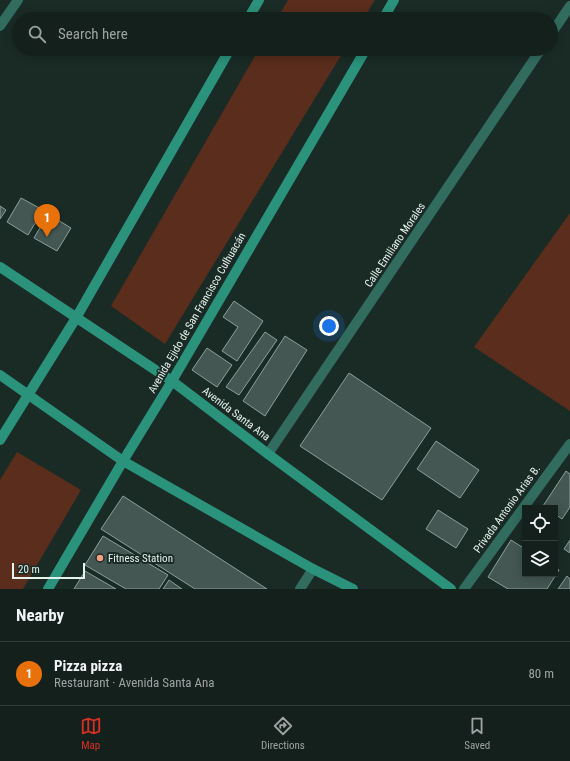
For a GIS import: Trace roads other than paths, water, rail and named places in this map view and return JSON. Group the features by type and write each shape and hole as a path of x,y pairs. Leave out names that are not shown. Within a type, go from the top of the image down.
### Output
{"street":[{"path":"0,26 18,0"},
{"path":"252,12 258,0"},
{"path":"387,12 394,0"},
{"path":"558,24 570,6"},
{"path":"0,440 76,318 226,56"},
{"name":"Avenida Ejido de San Francisco Culhuacán","path":"48,589 172,381 362,56"},
{"name":"Calle Emiliano Morales","path":"268,454 536,56"},
{"name":"Avenida Santa Ana","path":"0,267 172,381 451,589"},
{"path":"0,375 123,461 313,569 353,589"},
{"name":"Privada Antonio Arias B.","path":"464,589 570,444"},
{"path":"300,589 313,569"}],"place":[{"name":"Pizza pizza","path":"47,237"},
{"name":"Fitness Station","path":"100,558"}]}
